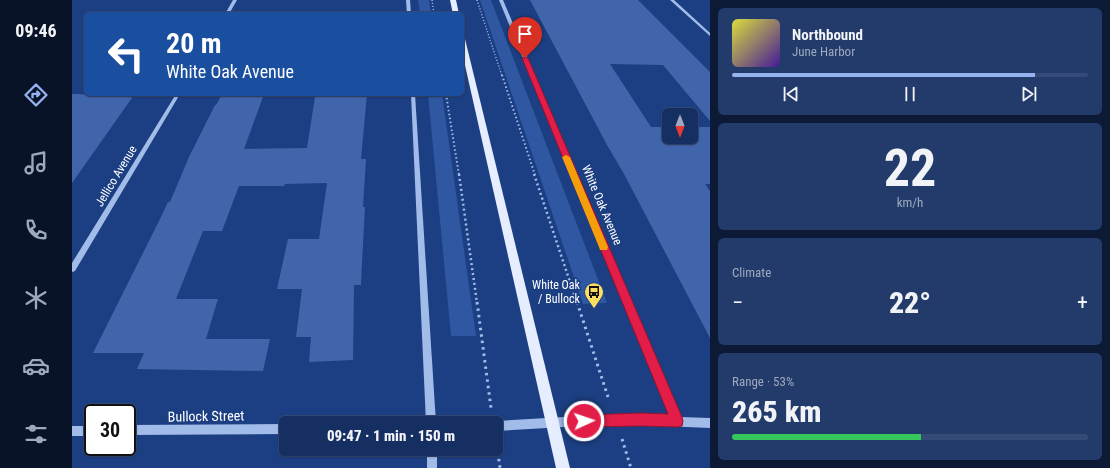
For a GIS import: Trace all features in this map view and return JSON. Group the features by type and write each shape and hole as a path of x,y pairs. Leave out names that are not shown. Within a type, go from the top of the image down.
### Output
{"main road":[{"path":"453,0 456,12"},
{"path":"464,47 563,468"}],"street":[{"path":"228,12 235,0"},
{"path":"408,0 408,12"},
{"name":"White Oak Avenue","path":"501,0 677,421"},
{"path":"672,0 710,35"},
{"name":"Jellico Avenue","path":"72,269 177,96"},
{"path":"413,96 431,416"},
{"path":"503,426 616,419 710,423"},
{"name":"Bullock Street","path":"136,430 279,429"},
{"path":"72,431 84,431"},
{"path":"432,456 432,468"}],"path":[{"path":"432,0 434,12"},
{"path":"477,0 599,369"},
{"path":"446,96 469,241 492,416"},
{"path":"498,456 500,468"}],"shaded area":[{"path":"418,0 429,0 431,12 420,12"},
{"path":"480,0 491,0 607,303 583,304"},
{"path":"428,96 442,96 476,336 451,336"}],"building":[{"path":"530,0 638,0 710,72 710,121 663,65 610,64 651,127 662,127 662,144 698,144 698,127 710,127 710,184 705,184 710,191 710,338 624,174"},
{"path":"72,94 84,94 84,96 133,96 72,183"},
{"path":"221,96 263,96 244,149 307,148 315,97 367,96 361,159 366,159 361,285 354,285 353,360 309,362 311,337 296,337 302,289 277,289 288,239 319,239 327,183 285,184 284,186 239,186 222,231 203,231 176,299 218,299 206,339 270,339 263,371 137,369 144,353 93,353 168,202 170,202 189,157"}],"slow traffic":[{"path":"566,157 604,247"}],"place":[{"name":"White Oak / Bullock","path":"594,309"}],"route":[{"path":"525,58 677,421 616,419 584,421"}]}
